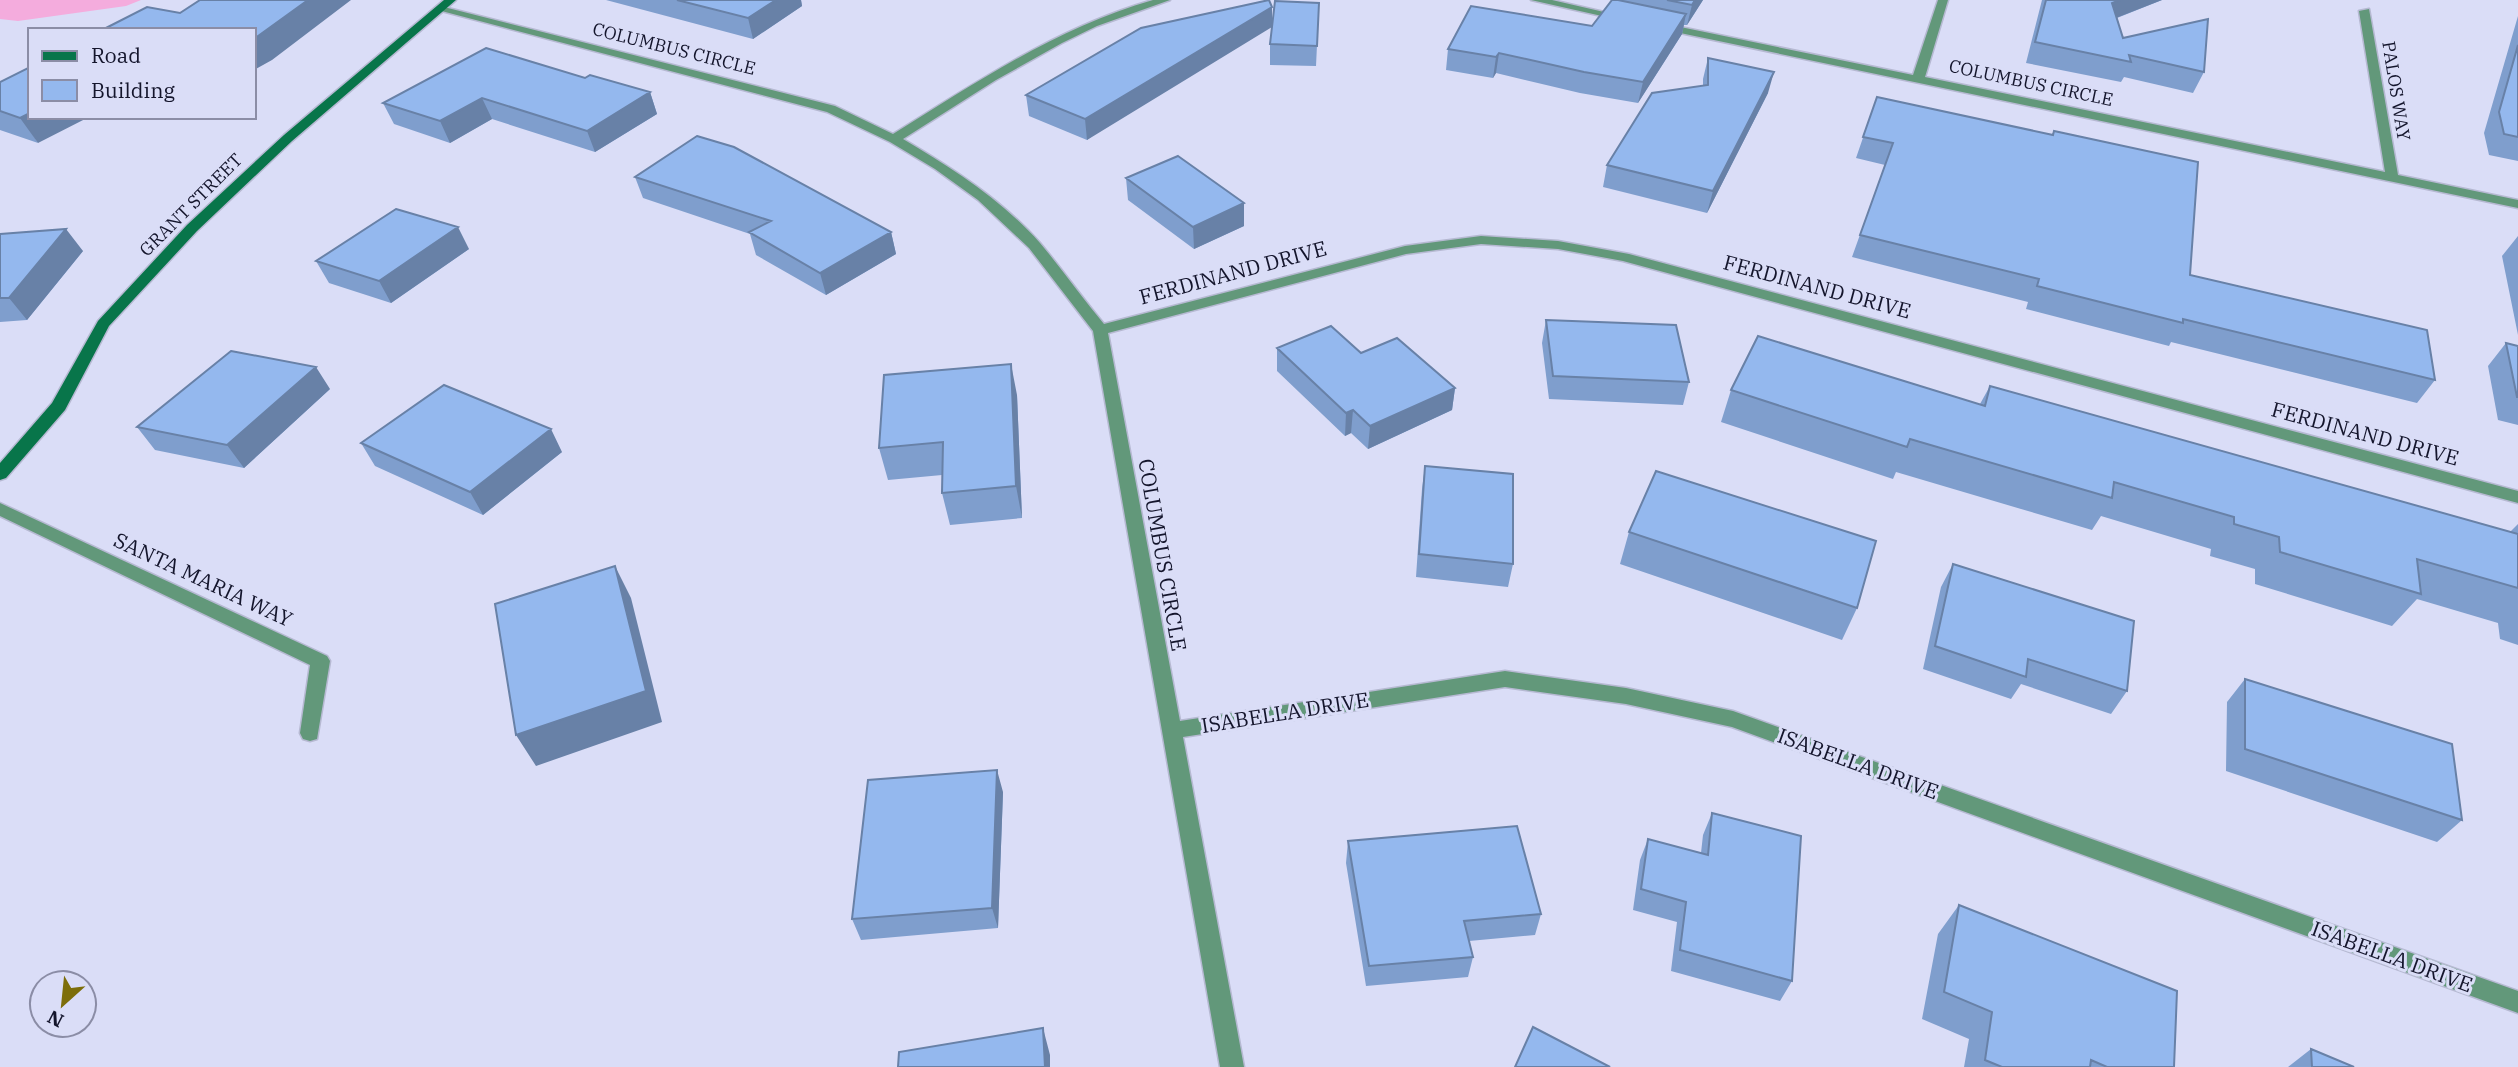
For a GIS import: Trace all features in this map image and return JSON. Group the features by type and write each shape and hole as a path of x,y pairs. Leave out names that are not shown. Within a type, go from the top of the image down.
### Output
{"street":[{"path":"894,139 1030,55 1090,24 1165,0"},
{"path":"1536,0 1631,20"},
{"path":"1918,79 1943,0"},
{"name":"COLUMBUS CIRCLE","path":"445,5 831,109 894,139 940,166 983,197 1034,245 1100,330 1232,1067"},
{"name":"GRANT STREET","path":"0,474 59,406 103,324 192,228 288,138 445,5"},
{"name":"PALOS WAY","path":"2365,11 2392,178"},
{"name":"COLUMBUS CIRCLE","path":"1645,23 2518,204"},
{"name":"FERDINAND DRIVE","path":"1100,330 1405,250 1481,240 1558,245 1624,257 2518,497"},
{"name":"SANTA MARIA WAY","path":"0,509 320,661 310,733"},
{"name":"ISABELLA DRIVE","path":"1173,730 1505,679 1626,696 1733,719 2518,1002"}],"shaded area":[{"path":"0,0 141,0 126,6 18,21 0,19"}],"building":[{"path":"200,0 308,0 256,38 256,28 106,28 147,7 180,13"},
{"path":"677,0 776,0 748,18"},
{"path":"1269,0 1272,7 1085,119 1026,95 1141,28"},
{"path":"1612,0 1686,14 1643,82 1499,53 1496,57 1448,49 1471,6 1592,26"},
{"path":"1667,0 1695,0 1692,5"},
{"path":"2046,0 2120,0 2112,3 2123,38 2208,19 2204,72 2129,55 2131,62 2035,42"},
{"path":"1275,1 1319,3 1317,46 1270,44"},
{"path":"2518,45 2518,137 2504,134 2499,112"},
{"path":"486,48 585,78 590,75 650,92 587,131 482,98 440,121 383,103"},
{"path":"1708,58 1774,72 1713,191 1607,165 1652,93 1708,85"},
{"path":"28,68 28,114 20,118 0,111 0,82"},
{"path":"1877,97 2053,135 2054,131 2198,162 2190,275 2427,330 2435,380 2183,319 2183,323 2037,286 2039,279 1860,235 1893,143 1863,137"},
{"path":"697,136 734,147 891,232 820,273 749,232 771,221 635,177"},
{"path":"1178,156 1244,203 1193,227 1126,178"},
{"path":"396,209 458,227 379,281 316,261"},
{"path":"66,229 9,298 0,298 0,234"},
{"path":"1546,320 1676,325 1689,382 1553,376"},
{"path":"1331,326 1361,353 1397,338 1455,388 1370,426 1353,410 1346,413 1277,348"},
{"path":"1758,336 1985,406 1990,386 2518,534 2518,588 2417,559 2421,594 2280,552 2279,537 2234,524 2234,517 2114,482 2112,498 1910,439 1907,447 1731,390"},
{"path":"2506,343 2518,346 2518,397 2517,397"},
{"path":"231,351 316,367 227,445 137,427"},
{"path":"1011,364 1016,486 942,493 943,442 879,448 884,375"},
{"path":"444,385 551,429 470,492 361,443"},
{"path":"1425,466 1513,474 1513,564 1419,554"},
{"path":"1656,471 1876,541 1857,608 1629,532"},
{"path":"1953,564 2134,621 2127,691 2028,659 2026,677 1935,646"},
{"path":"615,566 646,691 516,735 495,604"},
{"path":"2245,679 2452,744 2462,820 2245,749"},
{"path":"997,770 992,908 852,919 868,780"},
{"path":"1712,813 1801,836 1792,981 1680,950 1686,902 1641,889 1648,839 1708,855"},
{"path":"1517,826 1541,914 1464,921 1473,957 1369,966 1348,841"},
{"path":"1959,905 2177,991 2174,1067 2107,1067 2091,1060 2090,1067 2002,1067 1985,1060 1992,1012 1944,992"},
{"path":"1533,1027 1610,1067 1515,1067"},
{"path":"1043,1028 1045,1067 898,1067 899,1052"},
{"path":"2311,1049 2354,1067 2312,1067"}]}
